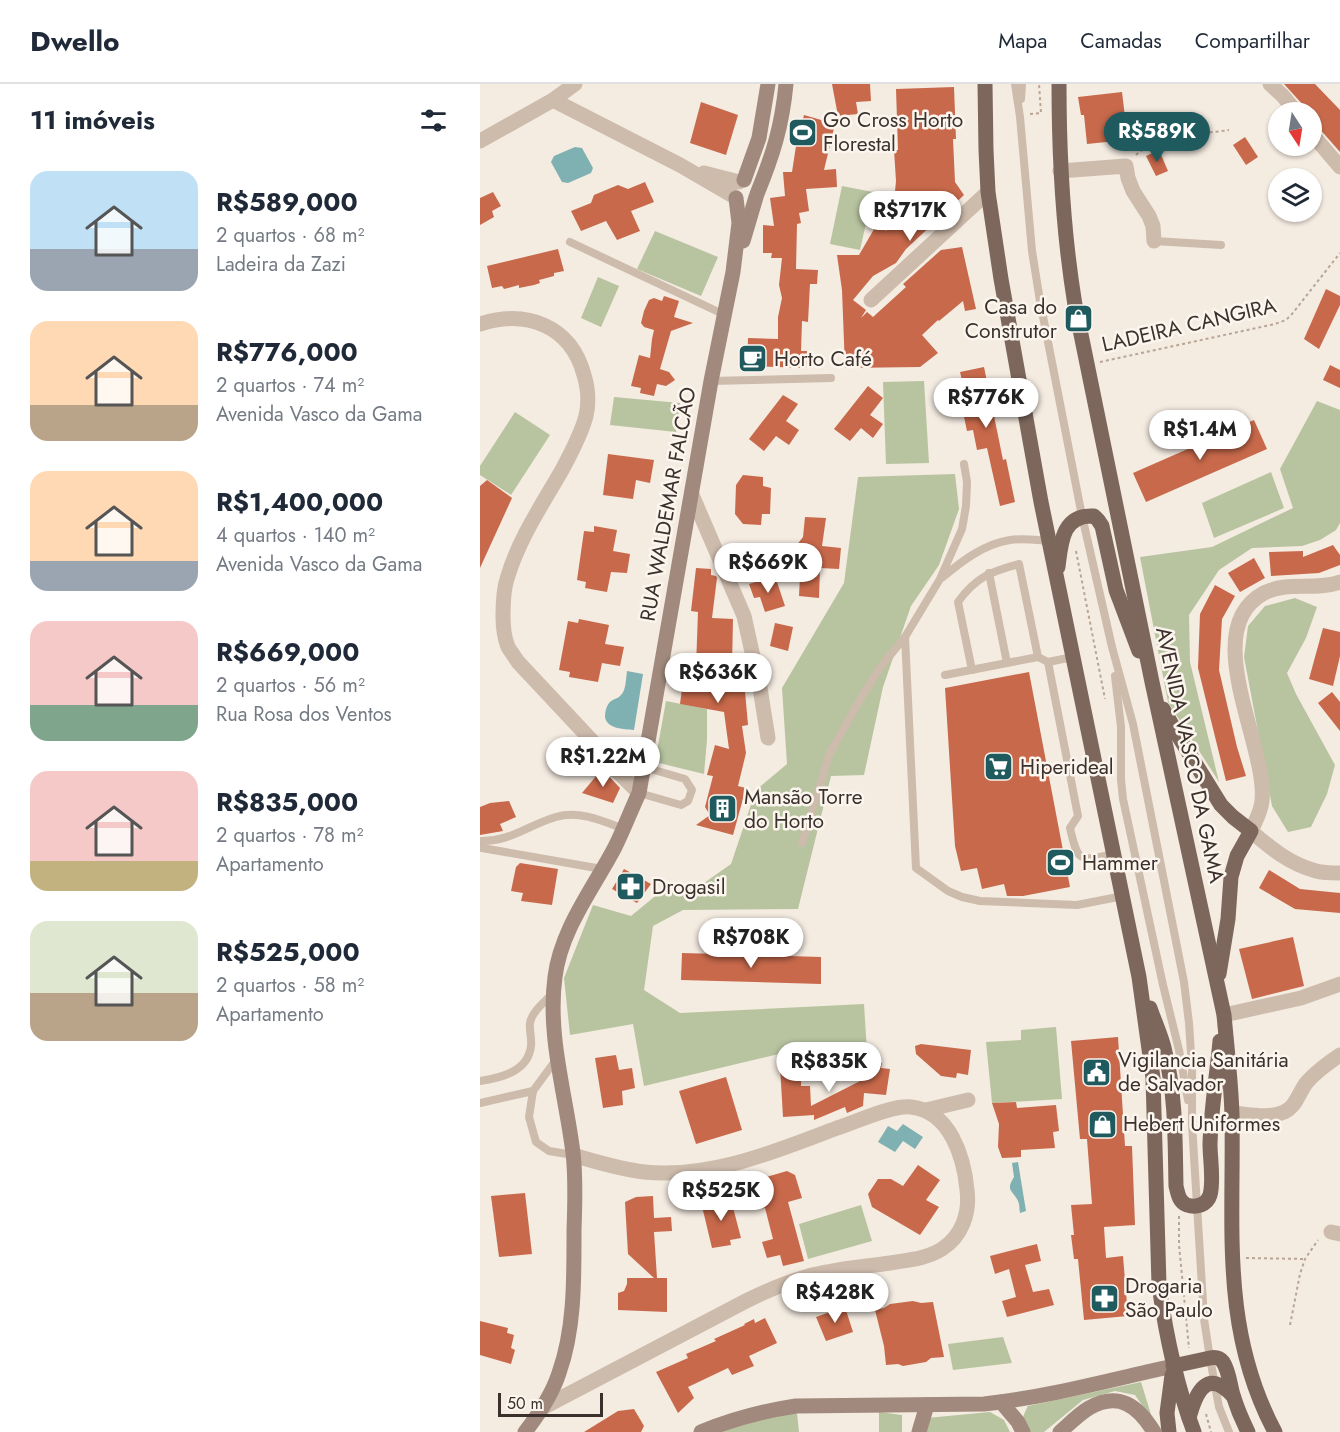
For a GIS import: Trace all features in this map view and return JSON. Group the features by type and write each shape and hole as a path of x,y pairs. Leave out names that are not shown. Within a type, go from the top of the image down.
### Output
{"main road":[{"path":"985,84 988,192 1001,279 1029,440 1139,977 1153,1078 1159,1285 1173,1366 1191,1425"},
{"name":"AVENIDA VASCO DA GAMA","path":"1059,84 1060,171 1070,273 1087,365 1224,1015 1232,1113 1231,1257 1235,1303 1253,1384 1275,1432"},
{"path":"1056,576 1066,529 1082,516 1094,516 1101,526 1116,590 1154,687 1179,737 1221,805 1251,831 1237,856 1231,877 1228,919 1217,983"},
{"path":"1139,977 1165,1049 1173,1104 1176,1186 1180,1199 1190,1206 1202,1205 1207,1202 1210,1195 1212,1111 1224,1015"},
{"path":"1173,1366 1215,1357 1220,1359 1228,1374 1233,1396 1248,1432"},
{"path":"1169,1432 1167,1413 1173,1366"},
{"path":"1191,1425 1193,1401 1205,1386 1214,1383 1221,1384 1233,1396"}],"street":[{"path":"480,141 553,100 575,84"},
{"path":"736,198 734,189 741,181 759,138 768,84"},
{"name":"RUA WALDEMAR FALCÃO","path":"733,272 776,144 786,84"},
{"path":"1270,84 1288,102"},
{"path":"553,100 680,165 744,203 749,203 757,196 758,190 753,182 680,165"},
{"path":"1322,146 1340,167"},
{"path":"1060,171 1126,166 1133,191 1153,226 1154,241"},
{"path":"871,300 988,192"},
{"name":"RUA WALDEMAR FALCÃO","path":"525,1432 544,1407 559,1374 566,1349 571,1314 574,1259 573,1155 553,1017 555,974 574,917 624,829 639,793 711,381 733,272 739,223 736,198"},
{"path":"480,324 487,321 511,319 548,326 561,335 572,348 582,368 588,388 587,415 574,447 516,552 506,581 503,627 509,648 518,662 639,793"},
{"path":"692,495 744,616 760,688 768,738"},
{"path":"1340,582 1330,586 1291,586 1262,594 1243,612 1237,630 1234,654 1262,785 1262,801 1251,831 1269,847 1296,864 1318,872 1340,873"},
{"path":"593,742 612,753 647,752"},
{"path":"1224,1015 1301,998 1340,984"},
{"path":"1232,1113 1271,1115 1287,1110 1314,1076 1340,1055"},
{"path":"926,1110 968,1100"},
{"path":"544,1407 779,1285 828,1271 930,1255 947,1245 960,1231 965,1220 968,1192 958,1149 940,1119 926,1110 909,1106 888,1110 779,1149 710,1169 686,1172 645,1172 615,1167 573,1155"},
{"path":"701,1432 738,1418 796,1406 984,1404 1034,1397 1173,1366"},
{"path":"1060,1432 1087,1409 1098,1404 1117,1401 1129,1404 1145,1418 1154,1432"},
{"path":"1002,1402 1023,1432"},
{"path":"919,1432 927,1405"}],"lane":[{"path":"1016,84 1032,251 1040,301 1082,516 1112,647 1133,724 1184,982 1192,1069 1192,1124 1204,1319 1219,1407 1229,1432"},
{"path":"1020,117 1022,84"},
{"path":"1154,241 1221,245"},
{"path":"570,242 725,315"},
{"path":"711,381 831,378"},
{"path":"802,843 830,753 879,669 905,637 940,579 962,529 967,482 964,465"},
{"path":"940,579 960,563 994,544 1010,540 1049,541"},
{"path":"972,670 958,603 975,582 989,573 1019,564 1038,657"},
{"path":"989,573 1007,663"},
{"path":"905,637 916,868 948,891 980,901 1077,905 1123,896"},
{"path":"1112,647 1121,727 1123,799 1156,957 1179,1050 1192,1124"},
{"path":"945,675 1038,657 1048,662 1073,657"},
{"path":"1048,662 1078,816 1071,828 1075,849 1078,855 1085,858 1114,854"},
{"path":"639,793 681,805 688,801 692,790 686,779 644,767"},
{"path":"481,845 513,836 557,816 592,817 624,829"},
{"path":"481,845 602,869"},
{"path":"480,1081 510,1074 528,1057 531,1047 530,1022 553,993"},
{"path":"558,1057 533,1091 529,1117 536,1142 549,1152 573,1155"},
{"path":"480,1103 533,1091"}],"path":[{"path":"1126,166 1142,149 1155,143 1229,130"},
{"name":"LADEIRA CANGIRA","path":"1087,365 1286,320 1340,254"},
{"path":"1290,1325 1305,1259 1318,1239 1336,1233"},
{"path":"1231,1257 1305,1259"}],"green space":[{"path":"842,186 873,192 860,250 830,244"},
{"path":"655,231 718,257 701,296 637,269"},
{"path":"598,277 619,286 601,327 581,318"},
{"path":"924,381 929,463 886,464 883,382"},
{"path":"614,397 680,403 676,432 610,425"},
{"path":"1317,401 1340,410 1340,523 1336,530 1320,540 1302,546 1252,548 1219,570 1189,615 1190,662 1219,782 1168,702 1140,557 1212,547 1293,508 1280,469"},
{"path":"515,412 550,435 511,495 480,475 480,466"},
{"path":"1271,472 1284,508 1214,538 1202,503"},
{"path":"955,474 959,509 939,565 911,606 883,687 864,775 831,776 798,909 683,910 653,926 644,990 680,1013 864,1004 867,1052 779,1054 644,1086 633,1024 570,1035 564,978 593,905 631,916 659,893 697,888 731,864 756,790 787,764 782,688 844,583 858,477"},
{"path":"1295,598 1317,607 1306,638 1287,673 1335,765 1327,794 1311,827 1288,832 1272,806 1244,657 1248,626 1265,606"},
{"path":"666,701 707,709 704,774 655,762"},
{"path":"1056,1027 1062,1099 992,1103 986,1042 1021,1040 1021,1030"},
{"path":"861,1205 872,1241 808,1259 799,1224"},
{"path":"1003,1337 1012,1363 953,1370 948,1344"},
{"path":"1141,1382 1153,1421 1135,1395 1115,1391 1083,1400 1044,1432 1023,1432 1023,1419 1028,1406"},
{"path":"879,1412 902,1415 902,1432 879,1432"},
{"path":"990,1412 1004,1420 1010,1432 926,1432 927,1418"},
{"path":"797,1413 799,1432 712,1432 739,1421"}],"water":[{"path":"575,147 582,148 593,168 591,173 568,183 562,182 551,162 554,156"},
{"path":"627,671 643,674 634,730 612,726 605,717 609,703 624,691"},
{"path":"903,1124 923,1137 915,1149 903,1141 895,1152 878,1142 888,1126 897,1131"},
{"path":"1018,1162 1026,1211 1020,1213 1019,1202 1010,1188 1014,1177 1012,1163"}],"building":[{"path":"832,84 870,84 871,101 856,102 858,114 838,116"},
{"path":"1284,84 1315,84 1340,110 1340,152 1322,132 1322,102 1300,102"},
{"path":"954,87 955,182 964,195 906,249 896,263 873,276 853,300 866,310 861,318 867,312 873,317 906,287 903,284 941,250 962,247 976,309 965,311 963,301 922,335 938,353 920,367 845,368 842,290 837,255 859,255 877,224 886,231 894,202 896,181 894,150 898,150 896,89"},
{"path":"1122,92 1125,117 1133,116 1135,139 1087,144 1084,115 1081,115 1078,97"},
{"path":"701,102 738,115 726,155 690,143"},
{"path":"804,115 835,124 824,170 836,169 837,187 806,189 809,211 799,213 801,223 797,224 796,269 818,270 817,284 810,284 808,322 802,321 801,351 807,351 806,368 747,366 748,338 778,339 778,317 782,298 779,285 782,258 771,258 772,253 763,253 763,225 774,226 770,198 785,196 783,172 792,172"},
{"path":"1245,137 1258,157 1246,165 1233,145"},
{"path":"1159,150 1168,171 1156,176 1146,156"},
{"path":"645,182 654,202 631,211 640,231 617,240 606,221 581,231 571,211 591,203 594,195 618,185 628,189"},
{"path":"493,192 501,206 492,211 494,217 480,225 480,198"},
{"path":"558,249 564,271 539,280 540,283 534,285 519,288 519,285 504,289 502,286 492,288 487,266"},
{"path":"1326,289 1340,296 1340,305 1319,349 1304,339"},
{"path":"664,296 679,301 674,317 693,323 671,331 660,369 669,372 675,380 666,386 657,384 654,396 640,393 641,388 631,386 639,355 650,358 654,330 644,327 641,323 644,311 649,300 654,298 662,301"},
{"path":"1330,365 1340,370 1340,388 1323,380"},
{"path":"984,367 1003,460 1006,459 1015,502 1000,506 987,448 977,450 973,430 967,431 960,398 966,397 960,372"},
{"path":"868,386 883,398 870,415 883,424 873,438 861,428 850,441 834,429"},
{"path":"783,395 798,404 786,421 799,430 789,445 776,436 764,451 749,439"},
{"path":"1254,420 1267,449 1146,502 1133,473"},
{"path":"608,454 654,460 650,483 636,480 633,499 603,495"},
{"path":"743,475 763,477 763,486 771,488 770,514 762,514 761,525 743,524 735,514 736,485"},
{"path":"487,480 512,498 480,568 480,486"},
{"path":"805,517 826,518 822,546 841,548 839,569 820,568 819,598 799,596 800,576 795,566 796,546 803,537"},
{"path":"594,526 617,530 613,551 630,554 627,573 611,572 607,592 585,588 586,582 577,580 584,531 594,532"},
{"path":"1333,545 1340,555 1340,565 1319,573 1271,576 1269,552 1303,551 1303,557"},
{"path":"1254,558 1265,578 1240,592 1228,573"},
{"path":"696,568 711,569 711,575 717,578 712,618 733,619 732,666 734,666 736,692 745,691 748,725 742,726 746,753 738,786 746,788 733,835 696,825 710,815 705,807 713,776 707,775 715,745 729,749 724,712 680,704 685,665 696,667 698,612 691,611"},
{"path":"775,576 785,606 765,612 760,597 754,598 749,584"},
{"path":"1215,585 1235,596 1222,619 1219,670 1246,776 1226,781 1198,668 1200,614"},
{"path":"579,619 609,625 605,644 624,647 620,666 602,663 598,682 569,677 570,672 559,670 568,621 578,623"},
{"path":"775,623 793,627 788,651 770,646"},
{"path":"1323,628 1340,632 1340,656 1333,686 1309,679"},
{"name":"Hiperideal","path":"1029,672 1070,887 1023,896 1007,896 1004,884 982,889 977,868 961,871 955,846 945,688"},
{"path":"1332,692 1340,702 1340,731 1318,703"},
{"path":"602,769 620,788 613,803 582,793"},
{"path":"509,801 516,817 500,824 503,831 480,835 480,807 490,803"},
{"path":"520,863 558,869 552,905 521,901 523,893 511,891 516,867"},
{"name":"Drogasil","path":"624,869 651,884 637,903 612,889"},
{"path":"1269,870 1300,889 1340,893 1340,913 1295,909 1259,888"},
{"path":"1293,937 1304,986 1252,999 1239,949"},
{"path":"682,953 821,957 821,984 681,980"},
{"path":"1118,1037 1125,1146 1132,1146 1135,1225 1104,1227 1106,1258 1123,1256 1128,1316 1084,1320 1078,1259 1074,1259 1071,1235 1074,1235 1071,1205 1092,1204 1087,1139 1080,1139 1071,1041"},
{"path":"921,1044 971,1050 968,1075 957,1073 956,1078 941,1076 916,1054 915,1046"},
{"path":"616,1055 619,1070 632,1068 635,1088 622,1091 623,1105 603,1108 595,1058"},
{"path":"868,1062 882,1063 881,1068 890,1069 886,1095 864,1093 863,1106 847,1113 845,1107 814,1120 814,1115 783,1117 780,1066 801,1065 801,1086 810,1086 811,1106 866,1078"},
{"path":"726,1077 742,1130 696,1144 679,1091"},
{"path":"1016,1102 1017,1108 1056,1105 1059,1131 1053,1132 1055,1148 1021,1150 1021,1157 1002,1158 998,1147 999,1124 992,1103"},
{"path":"918,1165 940,1180 926,1200 939,1207 920,1235 872,1207 868,1194 878,1179 891,1179 903,1186"},
{"path":"787,1171 795,1175 802,1198 788,1202 804,1261 783,1266 780,1255 767,1258 762,1242 773,1239 765,1208 759,1209 753,1190 756,1180"},
{"path":"525,1193 532,1254 499,1257 491,1196"},
{"path":"653,1196 654,1218 671,1217 672,1231 654,1232 657,1278 667,1278 667,1312 618,1310 618,1293 624,1291 627,1278 654,1278 628,1254 625,1202 636,1197"},
{"path":"730,1196 741,1238 730,1240 731,1245 712,1248 701,1202"},
{"path":"1037,1244 1041,1261 1025,1265 1033,1292 1049,1289 1054,1305 1007,1317 1002,1301 1016,1297 1009,1269 995,1274 990,1256"},
{"path":"913,1301 933,1302 944,1357 931,1358 926,1362 903,1366 886,1365 875,1310 890,1304"},
{"path":"845,1307 853,1332 826,1341 816,1317"},
{"path":"765,1318 777,1343 749,1356 754,1366 732,1375 728,1368 688,1387 694,1398 678,1413 656,1372 688,1358 686,1354 716,1341 714,1339 754,1319 755,1323"},
{"path":"480,1321 508,1328 507,1333 514,1335 511,1348 515,1350 511,1364 480,1355"},
{"path":"634,1409 644,1426 641,1432 584,1432 618,1411"}],"place":[{"name":"Go Cross Horto Florestal","path":"802,132"},
{"name":"Casa do Construtor","path":"1078,319"},
{"name":"Horto Café","path":"753,359"},
{"name":"Hiperideal","path":"999,767"},
{"name":"Mansão Torre do Horto","path":"723,809"},
{"name":"Hammer","path":"1061,863"},
{"name":"Drogasil","path":"631,887"},
{"name":"Vigilancia Sanitária de Salvador","path":"1097,1072"},
{"name":"Hebert Uniformes","path":"1102,1124"},
{"name":"Drogaria São Paulo","path":"1104,1298"}]}
